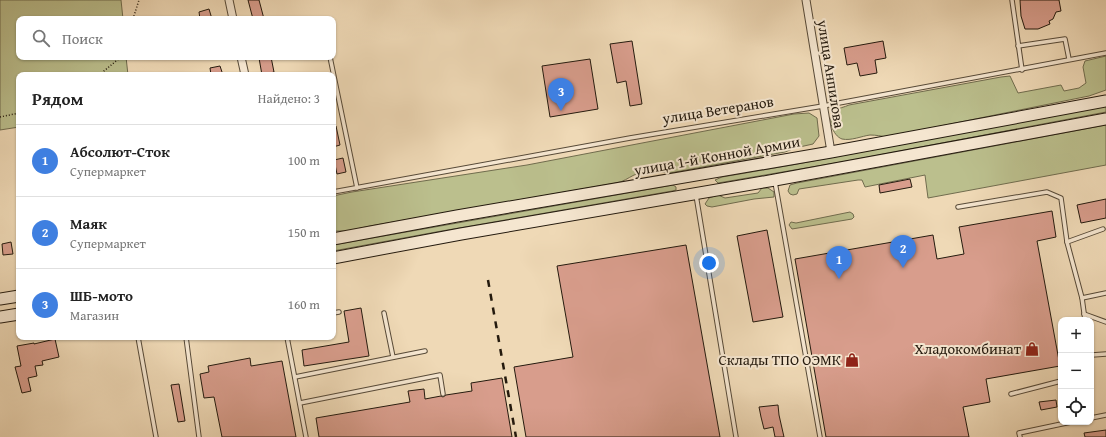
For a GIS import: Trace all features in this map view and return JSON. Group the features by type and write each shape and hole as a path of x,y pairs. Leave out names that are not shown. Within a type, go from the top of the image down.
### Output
{"main road":[{"name":"улица 1-й Конной Армии","path":"336,238 457,216 831,152 1106,101"},
{"path":"336,257 468,232 696,194 1106,119"},
{"path":"692,176 696,194"},
{"path":"0,299 16,296"},
{"path":"0,317 16,314"}],"street":[{"path":"229,0 232,16"},
{"name":"улица Анпилова","path":"806,0 831,152"},
{"path":"242,60 244,72"}],"lane":[{"path":"1012,0 1022,70"},
{"path":"1018,46 1065,40 1069,59"},
{"name":"улица Ветеранов","path":"336,192 630,138 823,106 1022,70 1069,59 1106,53"},
{"path":"331,60 333,72"},
{"path":"336,86 357,188"},
{"path":"775,180 820,437"},
{"path":"958,207 1047,192 1061,198 1068,242 1082,298 1084,317"},
{"path":"696,194 736,437"},
{"path":"1068,242 1103,229"},
{"path":"1082,298 1106,293"},
{"path":"384,313 393,357"},
{"path":"1084,314 1106,322"},
{"path":"139,340 156,437"},
{"path":"186,340 199,437"},
{"path":"288,340 306,437"},
{"path":"295,377 425,351"},
{"path":"1094,356 1106,354"},
{"path":"300,403 440,375 443,394"},
{"path":"1011,394 1058,383"},
{"path":"1094,417 1106,415"},
{"path":"1020,437 1019,432 1058,424"}],"path":[{"path":"134,16 139,0"},
{"path":"103,72 117,60"},
{"path":"0,117 16,114"}],"green space":[{"path":"0,0 121,0 123,16 16,16 16,60 126,60 128,72 16,72 16,127 0,130"},
{"path":"1106,56 1106,90 1089,96 886,137 870,135 853,139 842,139 833,131 831,122 832,114 838,109 849,105 1001,77 1010,76 1018,93 1061,85 1064,91 1079,88 1086,83 1083,67 1085,61"},
{"path":"1106,106 1106,112 847,161 718,183 715,180 722,177"},
{"path":"809,113 817,118 819,136 813,144 785,152 670,173 643,173 634,175 616,183 347,231 336,231 336,195 527,165 794,114"},
{"path":"1106,125 1106,165 928,198 925,175 865,187 862,180 858,180 799,189 797,194 793,195 788,191 790,185 797,183"},
{"path":"673,185 676,187 676,190 336,250 336,244"},
{"path":"762,188 768,188 774,192 774,197 754,199 712,207 705,204 709,198 718,195 725,198 758,193"},
{"path":"850,212 854,217 852,219 792,229 789,225 791,222 796,223"}],"building":[{"path":"248,0 259,0 263,16 252,16"},
{"path":"1020,0 1059,0 1061,11 1056,12 1053,19 1049,21 1050,24 1038,29 1025,29 1021,16"},
{"path":"209,9 211,16 200,16 199,12"},
{"path":"632,41 642,104 630,106 626,81 617,83 610,44"},
{"path":"883,41 886,58 875,60 877,73 860,76 857,63 847,65 844,48"},
{"path":"590,59 598,109 550,117 542,66"},
{"path":"259,60 272,60 274,72 261,72"},
{"path":"220,66 222,72 211,72 210,68"},
{"path":"336,126 340,145 336,146"},
{"path":"343,158 346,172 337,174 336,160"},
{"path":"910,179 912,187 880,193 879,185"},
{"path":"1106,199 1106,218 1081,223 1077,205"},
{"path":"1052,211 1056,237 1037,241 1058,355 1058,366 986,379 990,402 963,407 969,437 826,437 795,259 933,235 937,259 964,254 959,227"},
{"path":"767,230 783,317 753,322 737,236"},
{"path":"11,242 13,254 3,255 2,244"},
{"path":"686,245 720,437 526,437 514,367 573,357 557,266"},
{"path":"361,308 369,356 304,366 302,350 349,342 344,311"},
{"path":"55,340 59,357 42,361 43,365 35,366 37,376 28,378 31,391 22,393 15,367 21,366 17,346"},
{"path":"250,358 251,366 282,361 296,437 222,437 214,397 204,398 200,374 209,372 208,366"},
{"path":"502,378 512,437 319,437 316,418 410,402 408,391 424,389 425,399 441,396 443,397 446,395 472,391 471,383"},
{"path":"179,384 185,421 178,422 171,385"},
{"path":"1056,400 1057,407 1041,410 1039,402"},
{"path":"778,405 784,437 775,437 773,427 764,429 759,407"},
{"path":"1106,430 1106,437 1085,437 1084,433"}],"railway":[{"path":"488,280 516,437"}],"place":[{"name":"ШБ-мото","path":"561,111"},
{"name":"Маяк","path":"903,268"},
{"name":"Абсолют-Сток","path":"839,279"},
{"name":"Хладокомбинат","path":"1032,349"},
{"name":"Склады ТПО ОЭМК","path":"852,360"}]}
